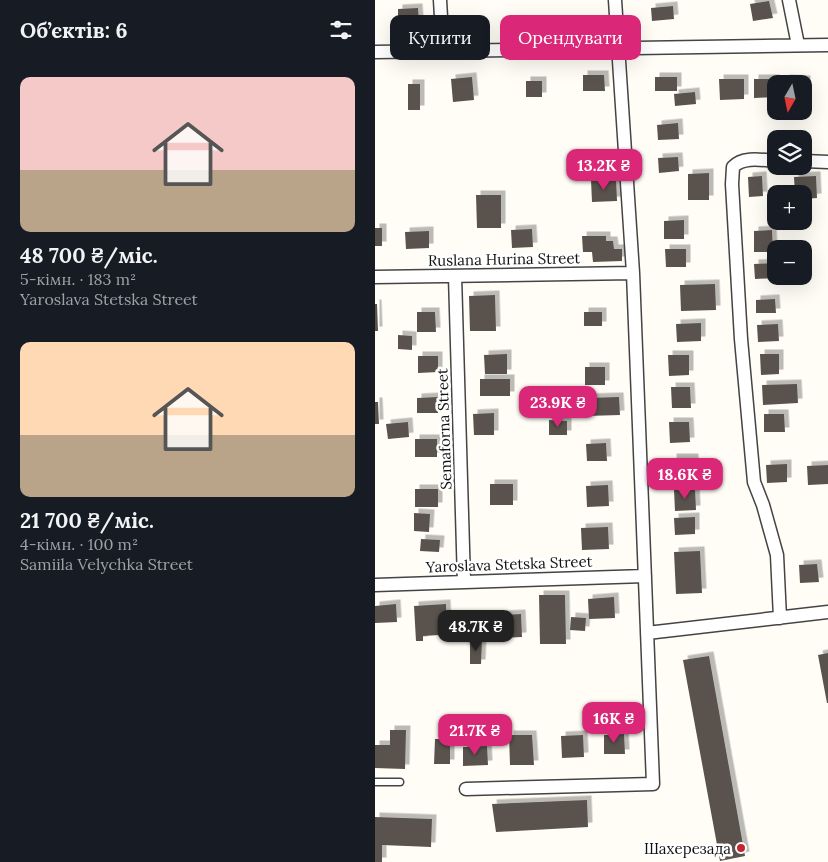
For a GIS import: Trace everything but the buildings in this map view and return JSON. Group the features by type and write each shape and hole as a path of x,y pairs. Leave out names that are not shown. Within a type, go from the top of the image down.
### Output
{"street":[{"path":"440,0 441,15"},
{"path":"615,0 616,15"},
{"path":"789,0 798,45"},
{"path":"641,47 828,45"},
{"path":"375,52 390,52"},
{"path":"466,789 653,784 633,272 619,60"},
{"path":"767,161 749,160 737,163 733,167 732,184 741,339 754,482 763,505 777,555 780,618"},
{"path":"812,161 828,162"},
{"name":"Ruslana Hurina Street","path":"375,277 633,272"},
{"name":"Semaforna Street","path":"455,276 464,582"},
{"name":"Yaroslava Stetska Street","path":"375,585 645,576"},
{"path":"647,633 828,612"}],"lane":[{"path":"375,782 400,782"}],"place":[{"name":"Шахерезада","path":"741,848"}]}
